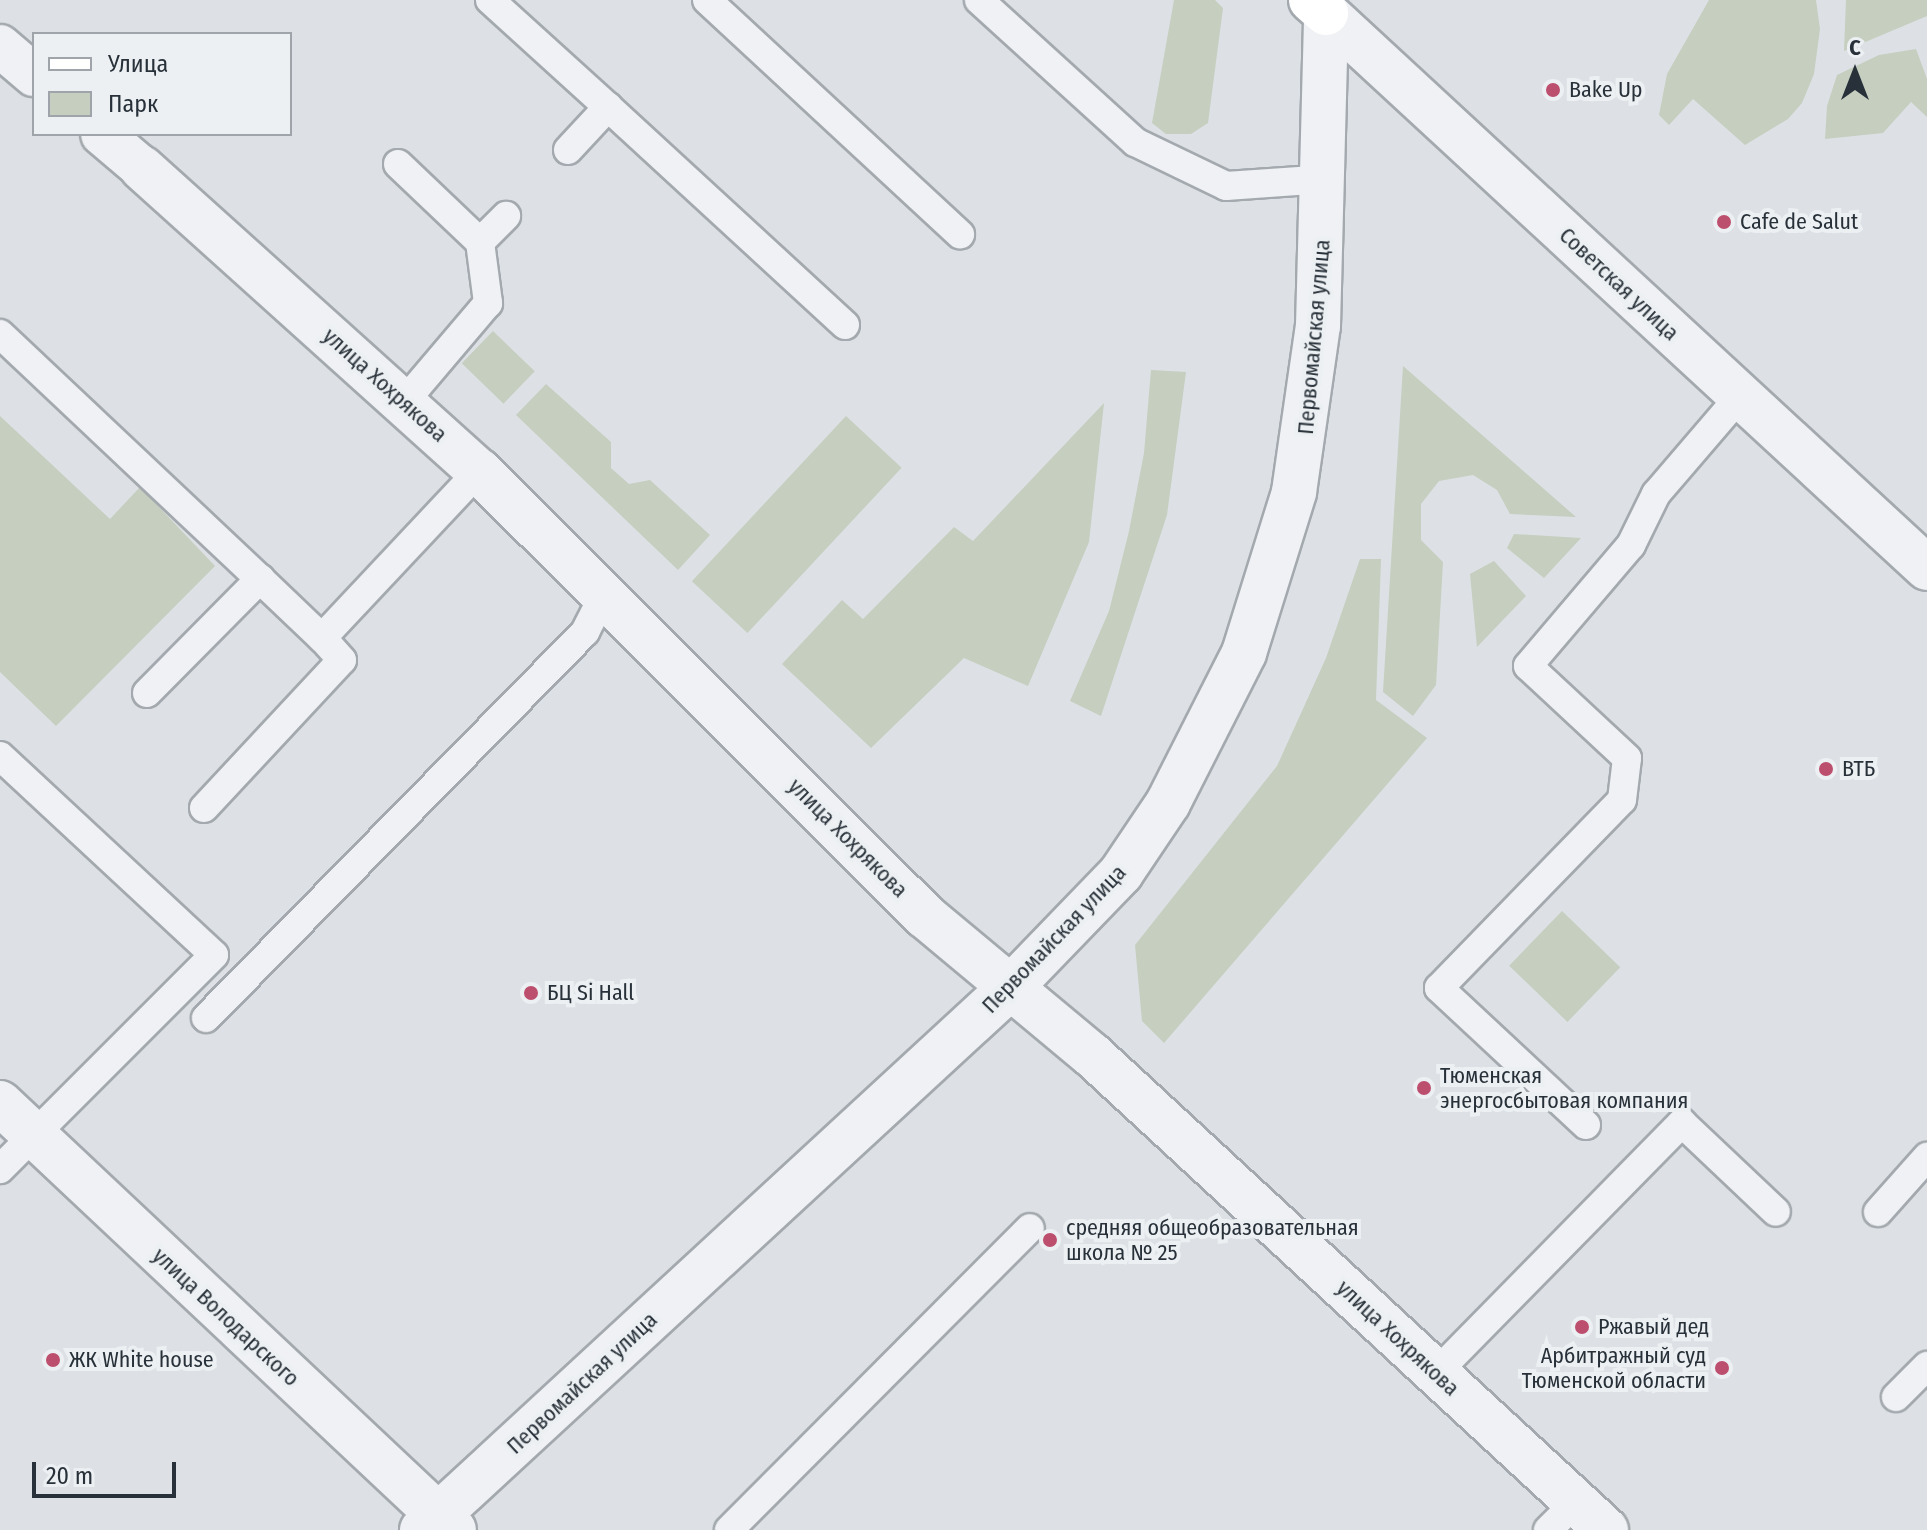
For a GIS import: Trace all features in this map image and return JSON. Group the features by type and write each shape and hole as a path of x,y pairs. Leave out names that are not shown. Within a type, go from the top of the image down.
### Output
{"street":[{"name":"Первомайская улица","path":"438,1525 1013,985 1121,873 1168,803 1244,653 1276,560 1310,410 1325,179 1321,4"},
{"name":"Советская улица","path":"1321,4 1927,568"},
{"path":"0,46 32,73"},
{"name":"улица Хохрякова","path":"104,136 479,471 605,593 925,916 1013,985 1436,1373 1576,1521"},
{"name":"улица Володарского","path":"0,1103 438,1525"}],"lane":[{"path":"490,0 845,325"},
{"path":"707,0 960,234"},
{"path":"979,0 1135,142 1226,186 1325,179"},
{"path":"568,150 608,107"},
{"path":"398,164 480,242 488,303 404,402"},
{"path":"480,242 506,216"},
{"path":"0,334 342,660 204,808"},
{"path":"1586,1125 1439,988 1622,800 1627,758 1528,666 1631,545 1656,494 1740,396"},
{"path":"322,638 479,471"},
{"path":"147,693 260,579"},
{"path":"206,1018 585,632 605,593"},
{"path":"0,756 214,955 0,1169"},
{"path":"1436,1373 1682,1123 1776,1212"},
{"path":"1878,1212 1927,1157"},
{"path":"729,1530 1030,1228"},
{"path":"1896,1397 1927,1366"}],"green space":[{"path":"1174,0 1215,0 1223,8 1208,123 1191,134 1166,134 1152,123"},
{"path":"1709,0 1816,0 1820,29 1814,74 1802,103 1788,119 1745,145 1693,99 1669,125 1659,115 1667,74"},
{"path":"1846,0 1927,0 1927,16 1844,51"},
{"path":"1916,49 1927,79 1927,117 1911,102 1883,133 1825,139 1827,106 1837,75 1879,55"},
{"path":"493,331 535,371 503,404 462,363"},
{"path":"1403,366 1576,517 1510,514 1497,490 1473,475 1439,481 1421,504 1421,540 1443,562 1436,685 1413,716 1383,692"},
{"path":"1151,370 1186,372 1167,515 1101,716 1070,701 1109,611 1129,531 1144,453"},
{"path":"546,384 611,442 611,468 629,484 650,480 710,535 678,570 516,415"},
{"path":"1104,403 1089,542 1028,686 964,658 871,748 782,664 842,600 863,619 954,527 973,541"},
{"path":"0,416 110,519 140,487 215,566 56,726 0,672"},
{"path":"846,416 902,468 747,633 692,581"},
{"path":"1514,534 1581,538 1544,578 1507,548"},
{"path":"1360,559 1381,559 1376,700 1427,738 1164,1043 1142,1021 1135,945 1277,766 1326,658"},
{"path":"1494,561 1526,596 1477,647 1470,574"},
{"path":"1562,911 1620,967 1567,1022 1509,966"}],"place":[{"name":"Bake Up","path":"1553,90"},
{"name":"Cafe de Salut","path":"1724,222"},
{"name":"ВТБ","path":"1826,769"},
{"name":"БЦ Si Hall","path":"531,993"},
{"name":"Тюменская энергосбытовая компания","path":"1424,1088"},
{"name":"средняя общеобразовательная школа № 25","path":"1050,1240"},
{"name":"Ржавый дед","path":"1582,1327"},
{"name":"ЖК White house","path":"53,1360"},
{"name":"Арбитражный суд Тюменской области","path":"1722,1368"}]}
